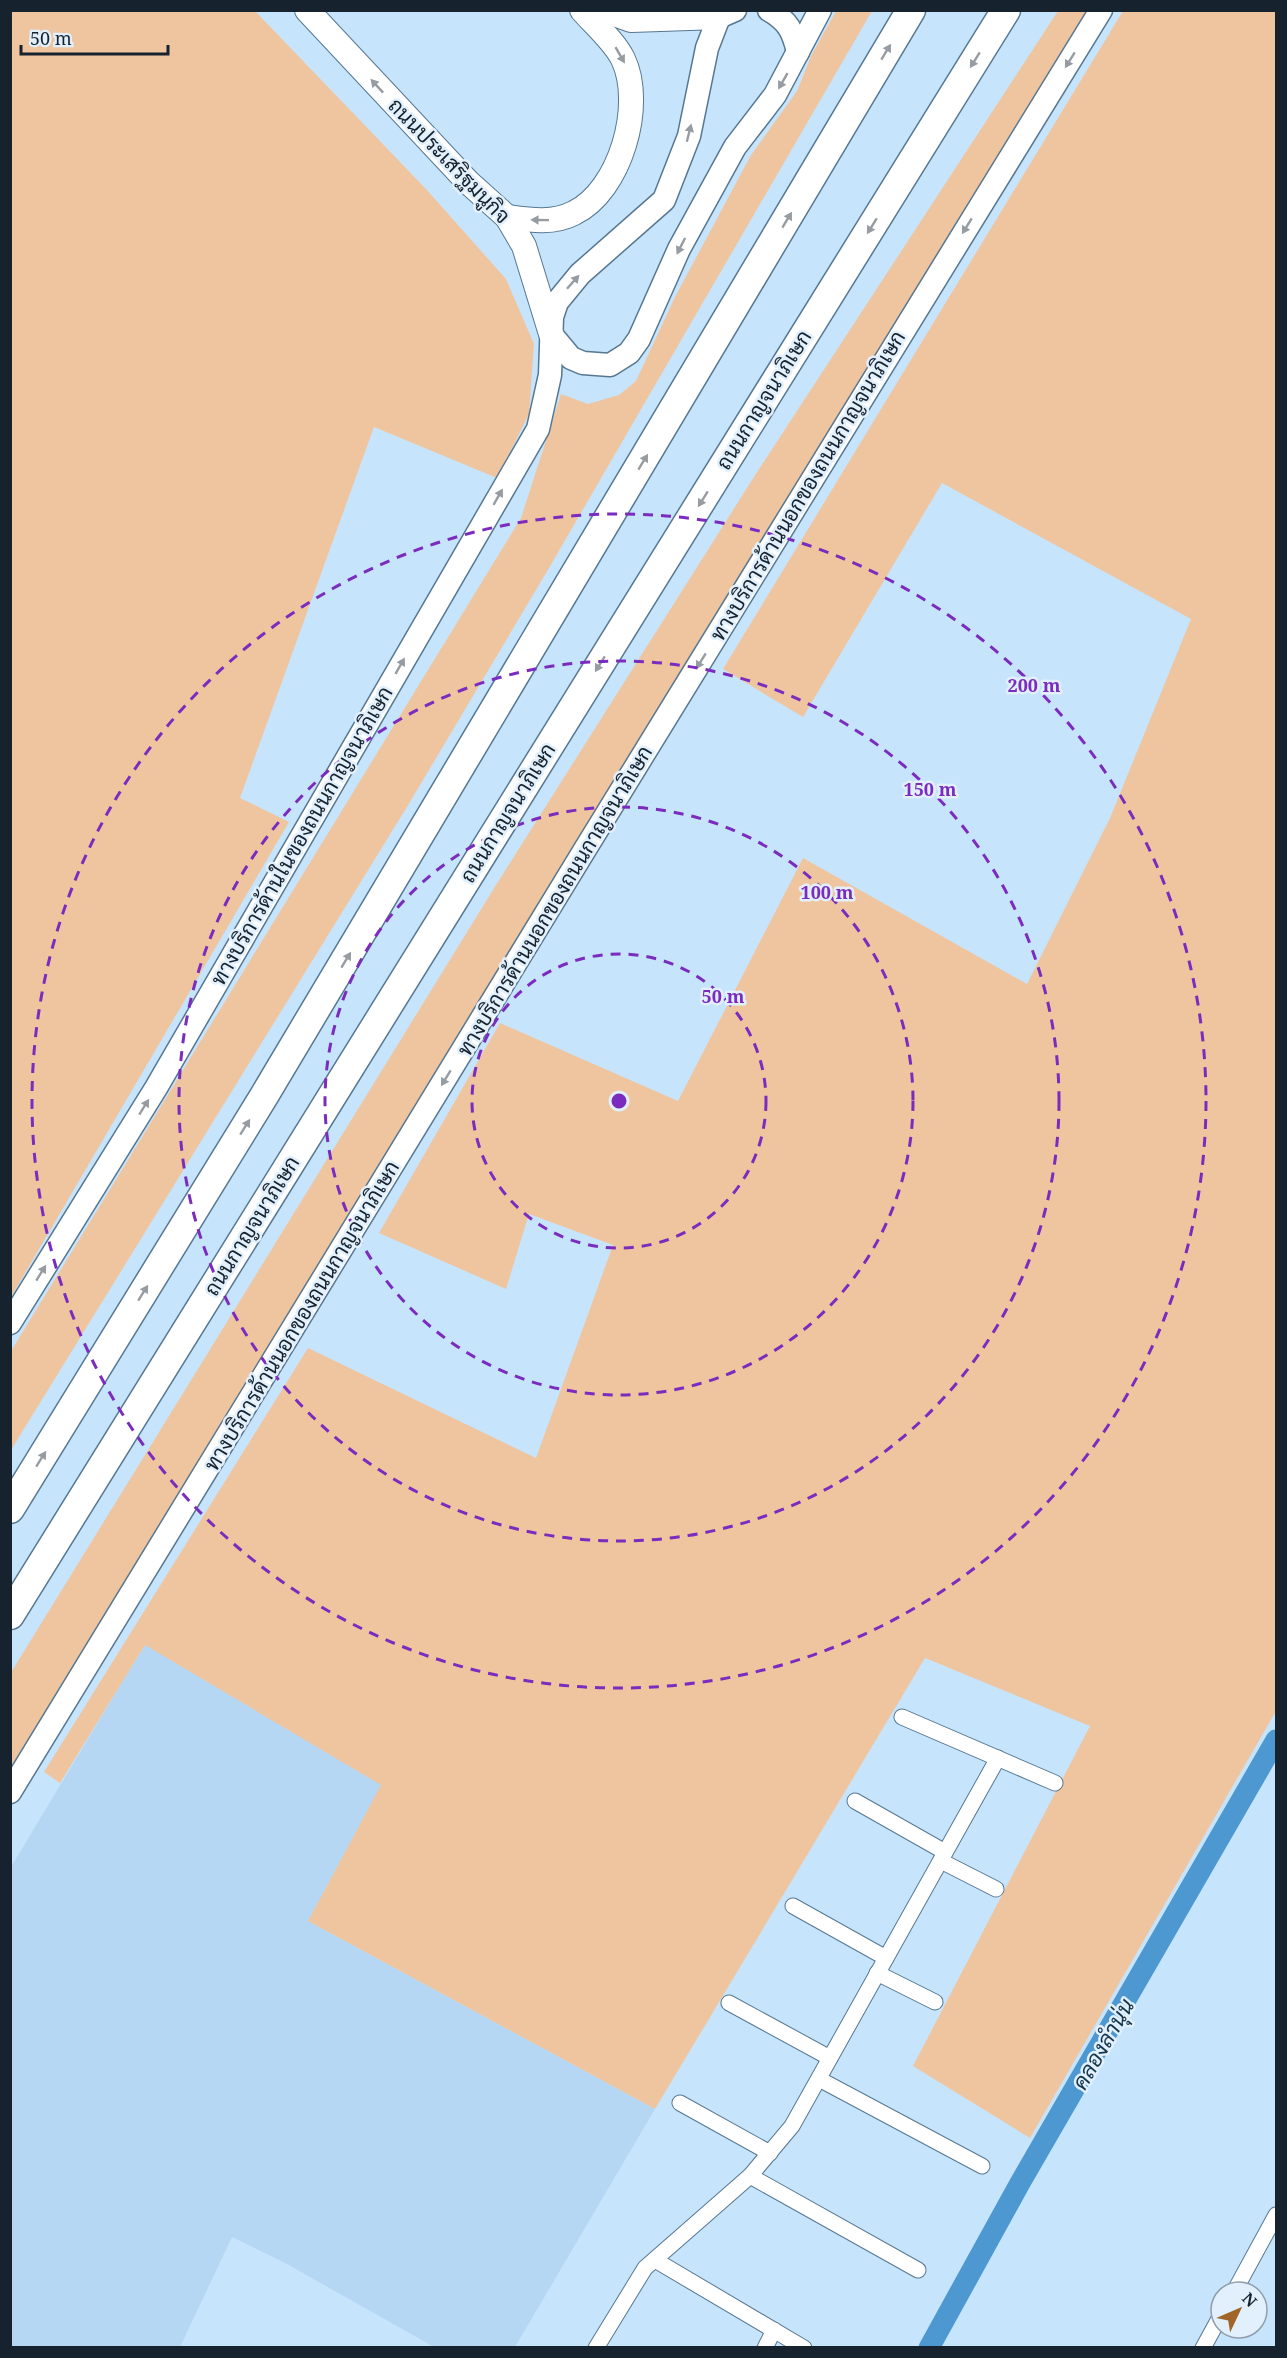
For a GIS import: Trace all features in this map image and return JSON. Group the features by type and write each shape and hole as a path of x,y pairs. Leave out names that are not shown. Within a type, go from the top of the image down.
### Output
{"highway":[{"path":"10,1509 264,1096 911,10"},
{"name":"ถนนกาญจนาภิเษก","path":"10,1615 1006,10"}],"main road":[{"name":"ถนนประเสริฐมนูกิจ","path":"307,10 468,182 507,217 524,246 551,334"},
{"path":"507,217 544,221 572,215 601,194 616,165 626,134 632,101 630,81 617,48 582,10"},
{"path":"603,10 630,20 727,14"},
{"path":"769,10 782,18 794,32 798,52"},
{"path":"551,334 572,358 583,363 610,365 629,353 639,339 679,249 735,147 775,95 820,10"},
{"name":"ทางบริการด้านนอกของถนนกาญจนาภิเษก","path":"10,1792 1101,10"},
{"name":"ทางบริการด้านในของถนนกาญจนาภิเษก","path":"10,1323 156,1088 538,429 550,375 552,317 557,302 568,287 664,200 689,136 707,48 727,14"}],"street":[{"path":"902,1717 1055,1783"},
{"path":"597,2348 645,2268 750,2176 792,2126 998,1758"},
{"path":"855,1801 996,1888"},
{"path":"794,1906 886,1958"},
{"path":"877,1973 935,2002"},
{"path":"729,2003 830,2058"},
{"path":"819,2079 982,2166"},
{"path":"680,2103 770,2153"},
{"path":"750,2176 918,2270"},
{"path":"1241,2280 1276,2215"},
{"path":"655,2260 804,2348"},
{"path":"765,2348 774,2330"}],"shaded area":[{"path":"11,11 255,11 426,189 506,279 534,344 529,414 497,478 374,427 240,798 289,822 11,1297"},
{"path":"836,11 872,11 549,568 410,802 11,1450 11,1351 521,518 561,394 588,404 619,395 636,381 675,297 751,155 797,91 811,56"},
{"path":"1058,11 1092,11 11,1776 10,1674 496,885 759,469"},
{"path":"1123,11 1276,11 1276,1711 1030,2138 913,2066 1090,1726 925,1658 655,2109 308,1921 381,1785 145,1645 60,1783 44,1772 308,1348 536,1458 613,1245 529,1214 506,1289 379,1233 500,1023 678,1101 803,858 1027,984 1110,818 1191,619 942,483 803,717 723,669"},
{"path":"145,1644 382,1785 308,1921 655,2109 515,2347 434,2347 285,2263 232,2237 180,2347 11,2348 11,1867"}],"waterway":[{"name":"คลองลำนุ่น","path":"929,2348 1020,2183 1276,1740"}]}
